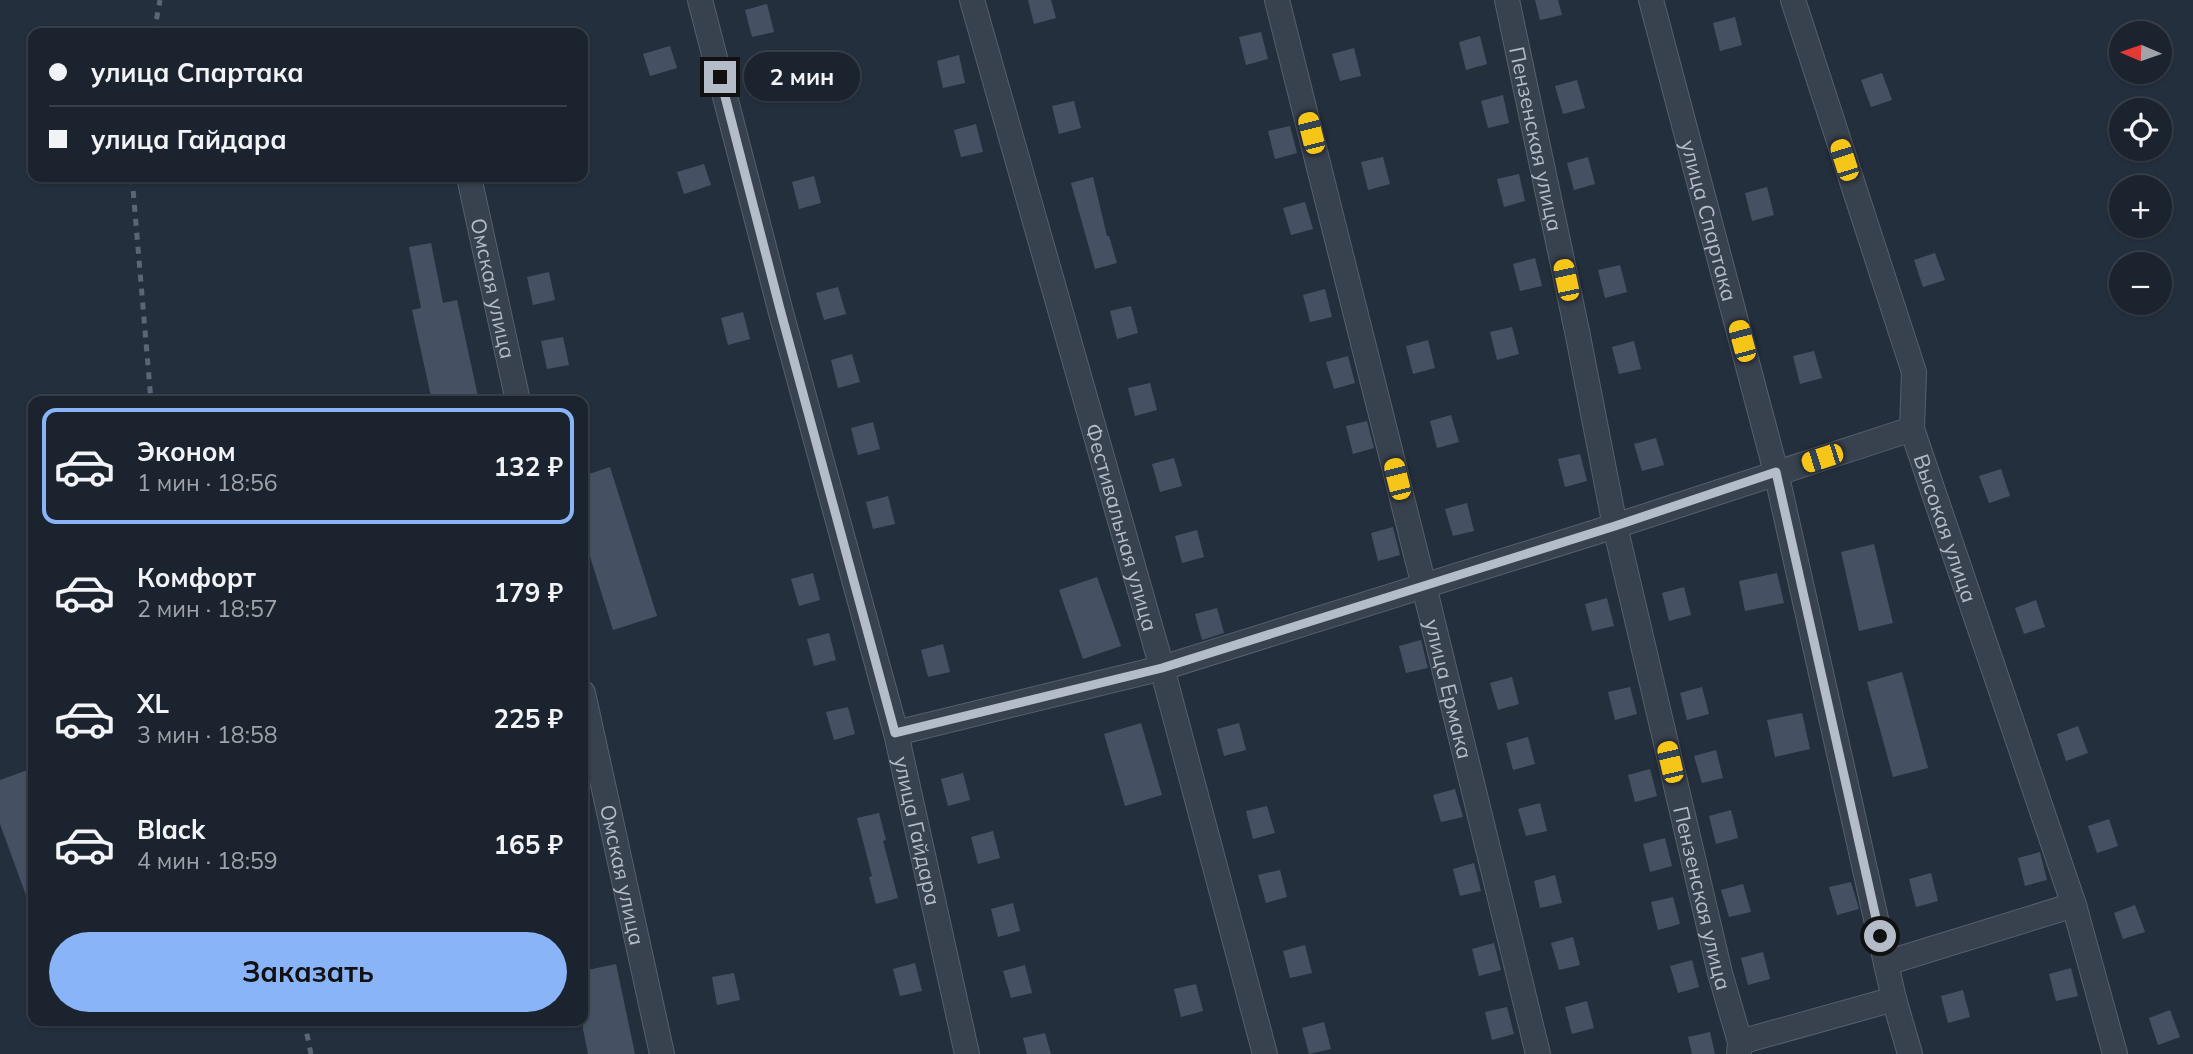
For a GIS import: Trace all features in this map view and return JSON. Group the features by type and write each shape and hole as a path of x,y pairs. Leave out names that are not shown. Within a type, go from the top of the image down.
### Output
{"street":[{"name":"улица Гайдара","path":"700,0 780,309 895,733 968,1054"},
{"name":"Фестивальная улица","path":"972,0 1162,668 1265,1054"},
{"name":"улица Ермака","path":"1277,0 1538,1054"},
{"name":"Пензенская улица","path":"1507,0 1615,526 1739,1048"},
{"name":"улица Спартака","path":"1651,0 1776,472 1894,999 1910,1054"},
{"name":"Высокая улица","path":"1793,0 1914,372 1912,429 2074,905 2115,1054"},
{"name":"Омская улица","path":"470,182 517,396"},
{"path":"895,733 1162,668 1615,526 1912,429"},
{"name":"Омская улица","path":"588,716 662,1054"},
{"path":"1886,963 2074,905"},
{"path":"1739,1048 1894,999"}],"building":[{"path":"1028,0 1051,0 1056,18 1034,24"},
{"path":"1535,0 1558,0 1562,15 1540,20"},
{"path":"767,4 774,32 752,37 745,10"},
{"path":"1735,17 1742,45 1720,51 1713,23"},
{"path":"1261,32 1268,59 1246,65 1239,37"},
{"path":"1480,36 1487,64 1466,70 1459,42"},
{"path":"670,46 677,68 650,76 643,54"},
{"path":"1354,48 1361,76 1340,81 1332,54"},
{"path":"959,55 965,83 943,88 937,61"},
{"path":"1882,73 1892,100 1871,107 1861,80"},
{"path":"1577,80 1585,108 1563,114 1555,86"},
{"path":"1503,95 1509,123 1488,128 1481,101"},
{"path":"1074,101 1081,128 1059,134 1052,106"},
{"path":"976,124 983,152 961,157 954,130"},
{"path":"1290,126 1297,153 1275,159 1268,131"},
{"path":"1383,157 1390,184 1368,190 1361,162"},
{"path":"1588,157 1595,184 1574,190 1567,163"},
{"path":"704,164 711,185 684,194 677,172"},
{"path":"1519,174 1525,201 1504,207 1497,179"},
{"path":"814,176 821,203 799,209 792,182"},
{"path":"1093,177 1107,236 1117,263 1095,269 1071,183"},
{"path":"1767,187 1774,215 1752,221 1745,193"},
{"path":"1305,202 1313,229 1291,235 1283,208"},
{"path":"431,243 443,303 457,300 478,396 431,396 412,310 421,308 409,247"},
{"path":"1935,253 1945,280 1923,287 1914,260"},
{"path":"1535,258 1542,286 1520,291 1513,264"},
{"path":"1620,265 1627,292 1605,298 1598,270"},
{"path":"549,272 555,300 533,305 527,277"},
{"path":"838,287 846,314 824,320 816,293"},
{"path":"1325,289 1332,317 1310,322 1303,295"},
{"path":"1131,306 1138,333 1117,339 1110,311"},
{"path":"743,312 750,339 728,345 721,318"},
{"path":"1512,327 1519,354 1497,360 1490,332"},
{"path":"563,337 569,365 547,369 541,341"},
{"path":"1428,340 1435,368 1413,374 1406,346"},
{"path":"1634,341 1641,369 1619,374 1612,347"},
{"path":"1814,351 1822,378 1800,384 1793,356"},
{"path":"852,354 860,382 838,388 831,360"},
{"path":"1348,356 1355,383 1334,389 1326,362"},
{"path":"1150,383 1157,410 1135,416 1128,388"},
{"path":"1451,415 1459,442 1437,448 1430,421"},
{"path":"1367,421 1374,448 1353,454 1346,426"},
{"path":"873,422 880,449 858,455 851,428"},
{"path":"1656,438 1664,465 1642,471 1634,444"},
{"path":"1580,454 1587,481 1565,487 1558,459"},
{"path":"1174,458 1182,486 1160,492 1152,464"},
{"path":"610,467 657,616 613,630 588,550 588,474"},
{"path":"2001,469 2010,496 1989,503 1979,476"},
{"path":"888,496 895,524 873,529 866,502"},
{"path":"1467,503 1474,531 1453,536 1445,509"},
{"path":"1393,527 1400,555 1378,561 1371,533"},
{"path":"1197,530 1204,557 1182,563 1175,536"},
{"path":"1874,544 1893,623 1859,631 1841,552"},
{"path":"813,573 820,600 799,606 791,579"},
{"path":"1777,573 1784,603 1745,611 1739,581"},
{"path":"1097,577 1121,646 1083,659 1059,590"},
{"path":"1684,587 1691,615 1669,621 1662,593"},
{"path":"1607,598 1614,626 1592,631 1585,604"},
{"path":"2036,600 2045,627 2024,634 2015,608"},
{"path":"1217,608 1224,633 1202,640 1195,614"},
{"path":"829,633 836,660 814,666 807,639"},
{"path":"1421,640 1428,668 1406,673 1399,646"},
{"path":"943,644 950,672 928,677 921,650"},
{"path":"1902,672 1928,768 1893,777 1867,682"},
{"path":"1512,677 1519,704 1498,710 1490,683"},
{"path":"1630,687 1637,714 1615,720 1608,692"},
{"path":"1702,687 1709,714 1687,720 1680,693"},
{"path":"848,707 855,734 834,740 826,712"},
{"path":"1802,713 1810,749 1775,757 1767,720"},
{"path":"1141,723 1162,795 1125,806 1104,734"},
{"path":"1239,723 1246,750 1224,756 1217,729"},
{"path":"2078,726 2088,753 2066,761 2057,734"},
{"path":"1528,737 1535,764 1513,770 1506,743"},
{"path":"1716,750 1723,778 1702,783 1694,756"},
{"path":"1650,769 1657,796 1635,802 1628,775"},
{"path":"28,770 28,901 0,824 0,780"},
{"path":"963,773 970,800 948,806 941,779"},
{"path":"1455,789 1463,817 1441,822 1433,795"},
{"path":"1540,803 1547,831 1526,836 1518,809"},
{"path":"1267,806 1275,833 1253,839 1246,811"},
{"path":"1731,810 1738,838 1716,844 1709,816"},
{"path":"879,813 886,840 883,841 898,898 876,904 869,877 872,876 857,818"},
{"path":"2109,819 2118,846 2097,853 2088,826"},
{"path":"993,831 1000,858 978,864 971,837"},
{"path":"1665,838 1672,866 1650,872 1643,844"},
{"path":"2040,852 2047,880 2025,886 2018,858"},
{"path":"1474,863 1481,891 1460,896 1453,869"},
{"path":"1280,870 1287,897 1266,903 1258,875"},
{"path":"1931,873 1938,901 1916,907 1909,879"},
{"path":"1555,875 1562,903 1540,908 1534,881"},
{"path":"1851,882 1859,909 1837,915 1829,887"},
{"path":"1743,884 1751,912 1729,917 1721,890"},
{"path":"1673,897 1680,924 1658,930 1651,902"},
{"path":"1013,903 1020,931 998,937 991,909"},
{"path":"2135,905 2145,932 2123,939 2114,913"},
{"path":"1573,937 1580,965 1559,970 1551,943"},
{"path":"1494,943 1501,970 1479,976 1472,949"},
{"path":"1305,945 1312,973 1290,978 1283,951"},
{"path":"1763,952 1770,979 1748,985 1741,958"},
{"path":"1692,960 1699,987 1678,993 1670,966"},
{"path":"915,963 922,991 900,996 893,969"},
{"path":"616,964 635,1054 588,1054 583,1026 588,1026 588,970"},
{"path":"1025,965 1032,993 1011,998 1003,971"},
{"path":"2071,968 2078,996 2056,1001 2049,974"},
{"path":"734,973 740,1000 717,1005 712,977"},
{"path":"1196,984 1203,1011 1181,1017 1174,989"},
{"path":"1963,990 1970,1017 1948,1023 1941,996"},
{"path":"1587,1001 1594,1028 1572,1034 1565,1007"},
{"path":"1507,1007 1514,1034 1492,1040 1485,1012"},
{"path":"2170,1010 2180,1037 2158,1045 2149,1018"},
{"path":"1324,1022 1331,1049 1309,1054 1302,1028"},
{"path":"1710,1032 1715,1054 1692,1054 1688,1037"},
{"path":"1045,1033 1051,1054 1027,1054 1023,1038"}],"railway":[{"path":"155,28 160,0"},
{"path":"132,182 151,396"},
{"path":"305,1026 311,1054"}],"route":[{"path":"720,77 895,733 1162,668 1615,526 1776,472 1880,936"}]}
